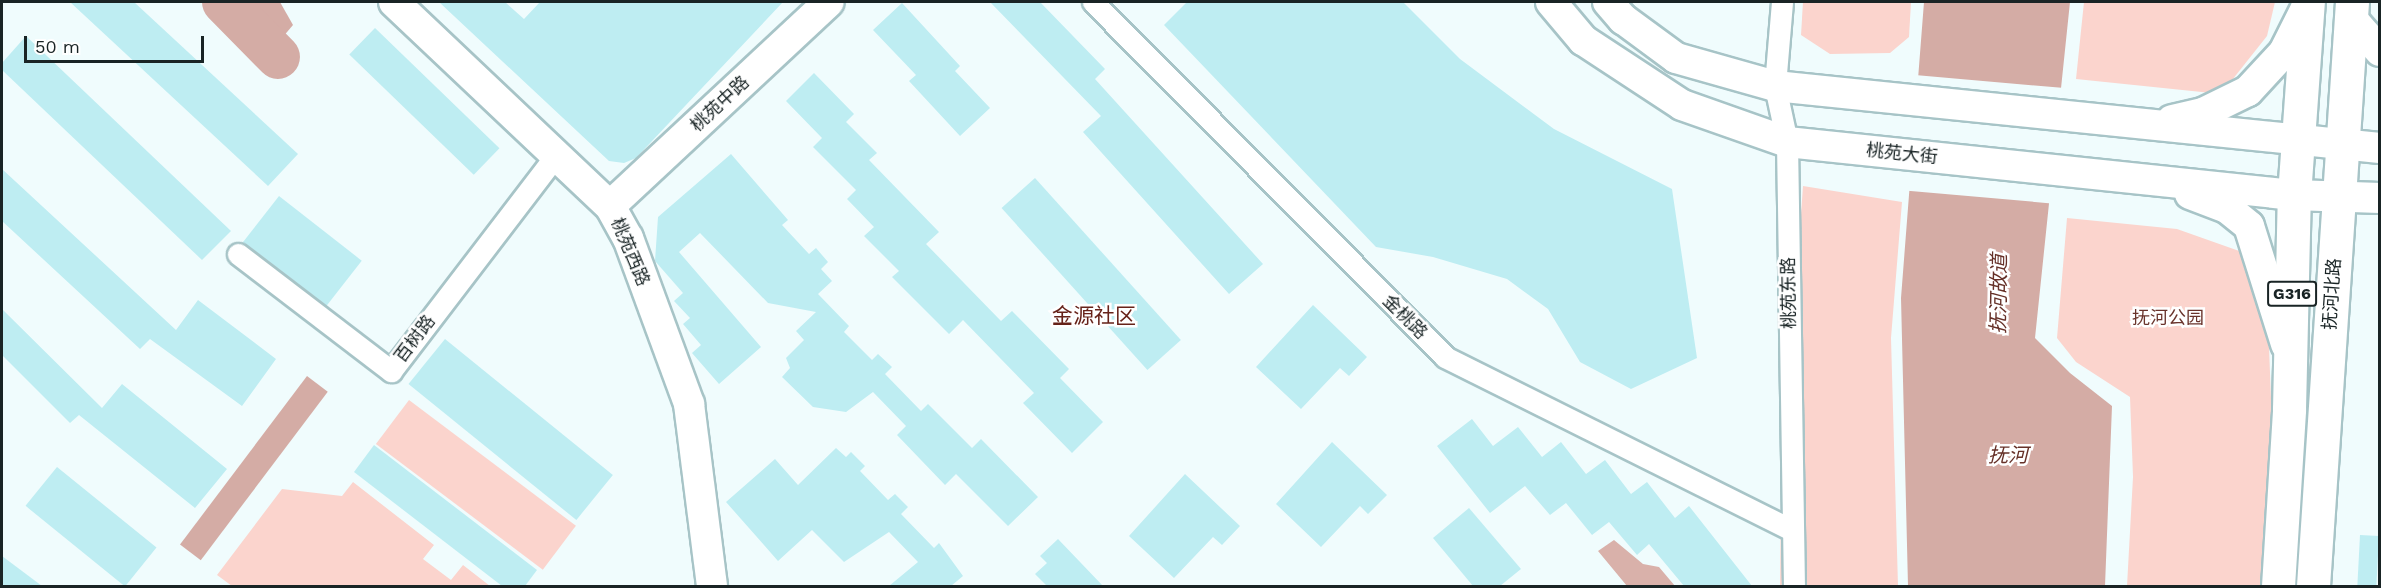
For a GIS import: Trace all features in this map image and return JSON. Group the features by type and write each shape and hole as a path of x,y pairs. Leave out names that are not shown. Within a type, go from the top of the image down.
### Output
{"main road":[{"name":"桃苑西路","path":"394,2 610,206 628,238 689,404 712,586"},
{"name":"桃苑中路","path":"610,206 829,2"},
{"name":"桃苑大街","path":"1551,2 1583,40 1682,105 1787,142 2294,195 2379,198"},
{"path":"1608,2 1623,19 1676,58 1775,86 2379,148"},
{"path":"2152,125 2203,113 2248,91 2267,74 2284,52 2308,2"},
{"name":"G316","path":"2278,586 2290,360 2294,195 2308,2"},
{"path":"2351,10 2379,51"},
{"name":"抚河北路","path":"2313,586 2351,10"},
{"path":"2157,181 2227,208 2249,226 2290,360"}],"street":[{"name":"金桃路","path":"1093,2 1445,357 1792,530"},
{"name":"桃苑东路","path":"1782,2 1775,86 1787,142 1794,586"},
{"name":"百树路","path":"238,254 391,371 556,155"}],"green space":[{"path":"1803,2 1911,2 1909,37 1890,53 1830,54 1801,35"},
{"path":"2084,2 2275,2 2267,36 2221,94 2076,79"},
{"path":"1803,186 1902,202 1891,338 1898,586 1780,586 1781,497"},
{"name":"抚河公园","path":"2067,218 2177,229 2242,252 2269,347 2273,449 2263,586 2127,586 2133,477 2130,397 2076,362 2057,338"},
{"path":"409,400 576,526 543,570 376,444"},
{"path":"353,482 434,545 423,559 451,580 463,565 490,586 232,586 217,575 282,489 342,496"}],"shaded area":[{"path":"1614,540 1643,564 1659,567 1675,586 1627,586 1598,551"}],"water":[{"path":"213,2 280,2 293,25 265,58"},
{"name":"抚河","path":"1924,2 2070,2 2035,338 2070,373 2112,406 2105,586 1908,586 1901,298"},
{"path":"307,376 328,392 201,560 180,545"}],"pier":[{"path":"1915,75 2064,88 2054,204 1905,191"}],"building":[{"path":"70,2 134,2 298,154 268,186"},
{"path":"439,2 505,2 524,19 540,2 783,2 636,158 624,163 609,161"},
{"path":"990,2 1040,2 1105,69 1095,79 1263,264 1229,294 1083,132 1101,116"},
{"path":"1187,2 1403,2 1460,59 1554,129 1672,189 1697,358 1631,389 1580,362 1548,309 1507,279 1433,257 1376,247 1164,25"},
{"path":"902,3 960,66 955,71 990,108 960,136 909,81 916,75 873,30"},
{"path":"375,28 499,148 474,175 349,55"},
{"path":"26,36 231,231 202,260 2,70 2,63"},
{"path":"814,73 854,114 846,122 877,153 869,160 939,232 926,244 1001,321 1012,311 1069,369 1060,378 1103,422 1072,453 1023,403 1034,393 963,320 949,334 892,277 899,271 864,236 874,227 847,199 856,190 813,147 822,138 786,101"},
{"path":"731,154 788,220 782,225 809,254 816,248 828,262 821,269 832,281 818,294 849,326 844,332 872,360 878,354 892,367 885,374 921,411 928,404 972,448 981,439 1038,497 1008,526 956,474 945,485 897,435 906,426 873,392 846,412 813,407 782,377 790,368 786,358 804,340 796,331 816,312 768,303 700,233 679,252 761,347 719,384 692,353 701,345 683,324 690,318 674,301 683,293 655,261 658,217"},
{"path":"2,169 176,330 198,300 276,359 242,406 150,339 140,349 2,221"},
{"path":"1035,178 1181,340 1147,370 1002,208"},
{"path":"279,196 362,261 325,307 243,242"},
{"path":"1313,305 1367,357 1349,376 1340,368 1301,409 1256,367"},
{"path":"2,309 102,408 122,384 227,469 195,508 79,415 70,423 2,355"},
{"path":"445,339 613,475 576,520 408,384"},
{"path":"1472,419 1493,446 1518,427 1542,457 1561,442 1586,474 1605,460 1631,494 1647,482 1675,518 1689,506 1752,586 1684,586 1649,544 1637,555 1609,522 1592,535 1566,503 1550,515 1525,486 1490,513 1437,446"},
{"path":"1332,442 1387,495 1368,514 1360,506 1321,547 1276,504"},
{"path":"374,445 537,570 525,586 502,586 354,472"},
{"path":"836,448 846,457 851,452 865,466 860,471 888,500 895,494 908,507 901,514 934,548 939,543 963,576 951,586 889,586 918,562 889,532 844,562 812,530 778,561 726,502 775,459 798,485"},
{"path":"57,467 156,548 125,586 26,506"},
{"path":"1185,474 1240,526 1222,545 1213,537 1174,578 1129,536"},
{"path":"1469,508 1521,569 1500,586 1473,586 1433,538"},
{"path":"2360,535 2379,536 2376,586 2357,586"},
{"path":"1058,539 1103,586 1047,586 1035,574 1047,563 1040,556"},
{"path":"2,556 42,586 2,586"}],"waterway":[{"path":"224,2 278,57"}],"district":[{"name":"金源社区","path":"1094,316"}],"water label":[{"name":"抚河故道","path":"1999,294"}]}
